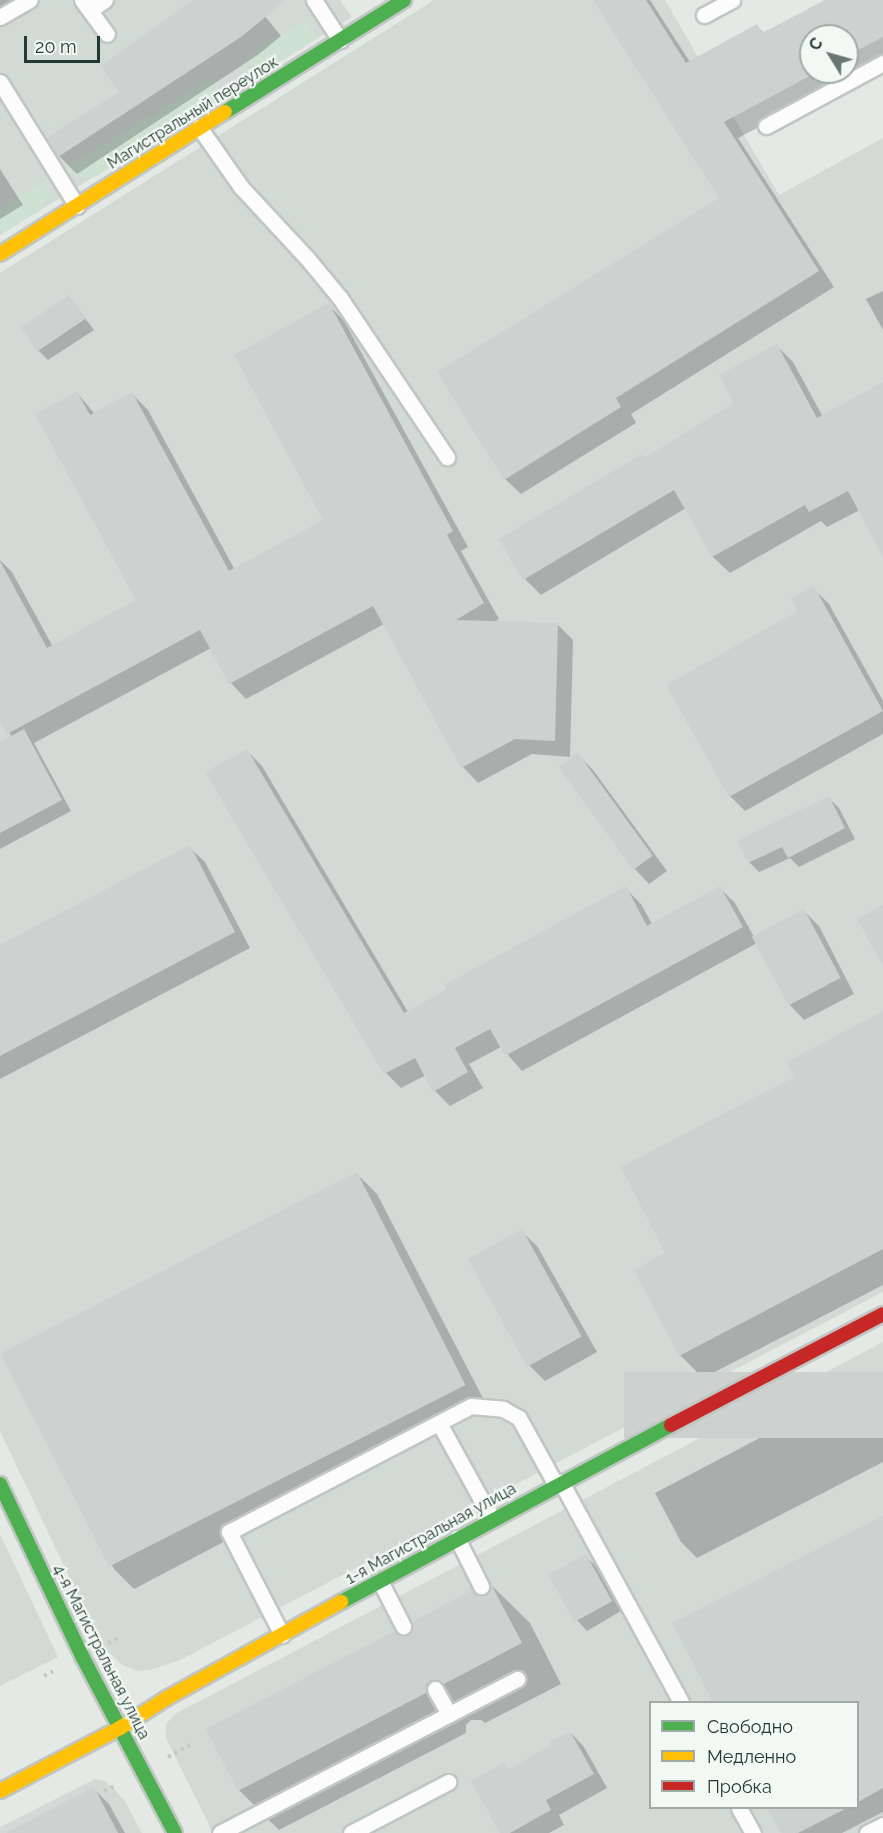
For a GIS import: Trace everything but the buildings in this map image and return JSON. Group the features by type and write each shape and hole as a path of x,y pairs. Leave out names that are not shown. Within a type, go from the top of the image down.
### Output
{"street":[{"name":"Магистральный переулок","path":"0,254 340,40 393,3"},
{"name":"1-я Магистральная улица","path":"0,1791 120,1728 167,1698 492,1519 883,1314"},
{"name":"4-я Магистральная улица","path":"0,1484 120,1728 175,1833"}],"lane":[{"path":"0,17 29,0"},
{"path":"105,0 86,5 107,34"},
{"path":"314,0 340,40"},
{"path":"704,15 732,0"},
{"path":"766,126 883,63"},
{"path":"0,82 77,206"},
{"path":"199,127 241,187 307,258 340,298 447,457"},
{"path":"282,1635 229,1532 471,1406 503,1409 519,1418 680,1701"},
{"path":"439,1423 492,1519"},
{"path":"457,1538 481,1586"},
{"path":"380,1581 403,1626"},
{"path":"220,1833 517,1679"},
{"path":"435,1689 449,1714"},
{"path":"351,1833 448,1782"},
{"path":"740,1809 753,1833"},
{"path":"867,1833 883,1825"}],"path":[{"path":"44,1676 63,1666"}],"shaded area":[{"path":"0,0 340,0 352,17 0,235"},
{"path":"434,0 665,0 779,195 883,138 883,1292 180,1660 151,1670 138,1671 122,1665 102,1646 0,1431 0,273"},
{"path":"883,1342 883,1833 213,1833 166,1738 166,1724 175,1714"},
{"path":"0,1534 58,1657 0,1686"},
{"path":"95,1779 105,1781 125,1801 142,1833 0,1833 0,1827"}],"green space":[{"path":"305,20 317,39 257,76 246,57"},
{"path":"213,77 225,96 95,177 78,178 64,169"},
{"path":"49,179 50,194 41,209 0,235 0,209"}],"traffic: fast":[{"path":"225,112 404,0"},
{"path":"341,1602 671,1425"},
{"path":"0,1484 82,1656 175,1833"}],"traffic: slow":[{"path":"0,254 225,112"},
{"path":"0,1791 120,1728 167,1698 341,1602"}],"traffic: jam":[{"path":"671,1425 883,1314"}]}
